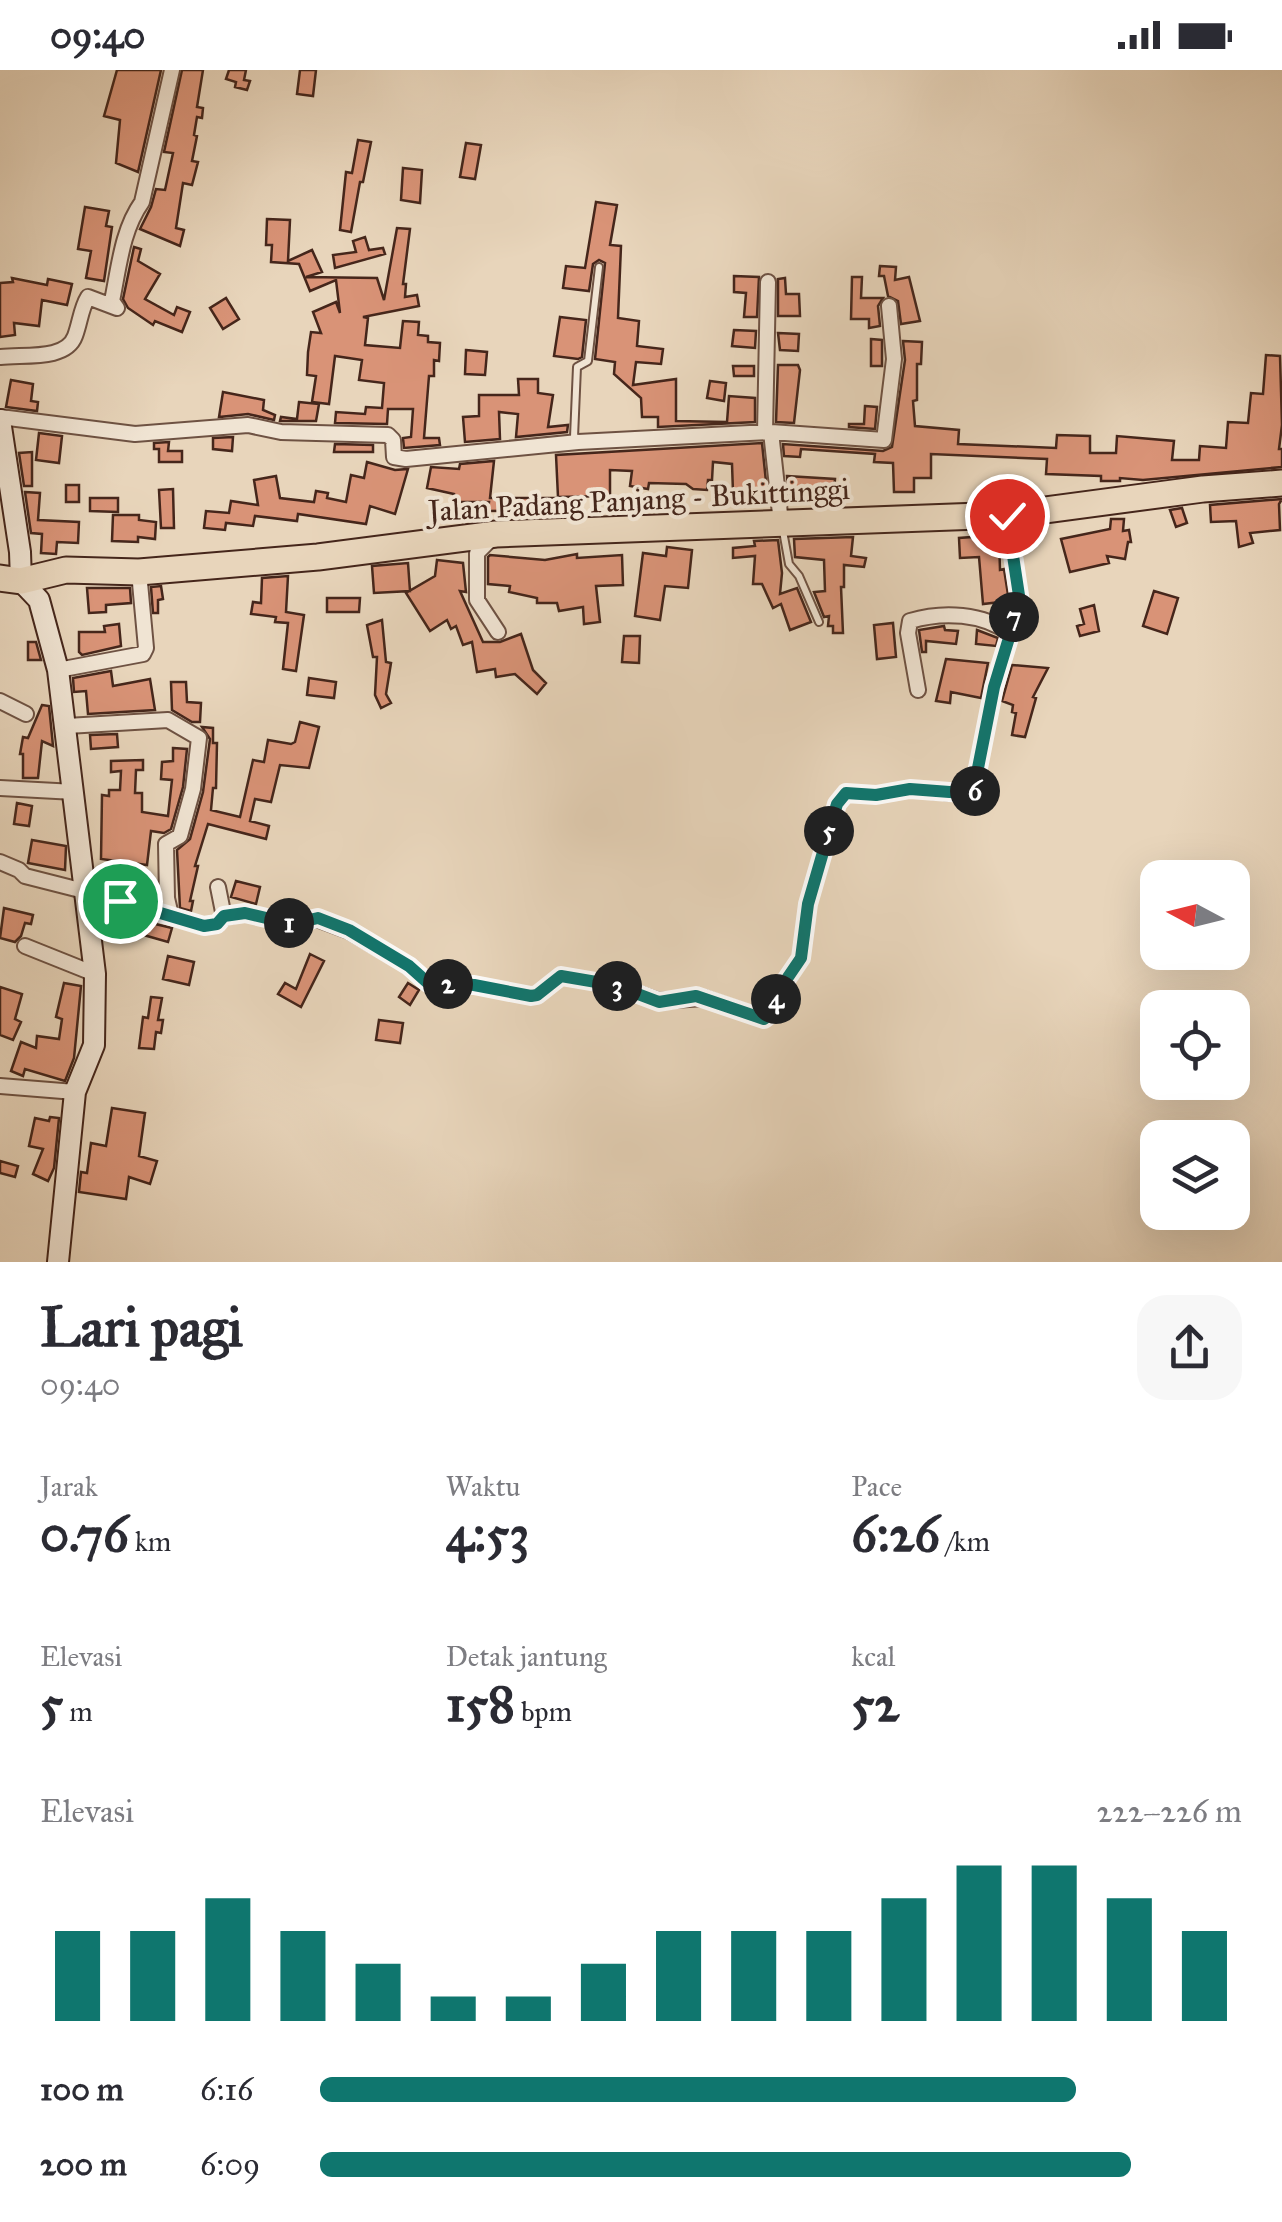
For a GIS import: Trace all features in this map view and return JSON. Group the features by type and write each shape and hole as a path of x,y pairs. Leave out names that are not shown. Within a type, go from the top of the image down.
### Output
{"highway":[{"name":"Jalan Padang Panjang - Bukittinggi","path":"10,580 66,570 140,572 318,557 496,534 1007,516 1203,489 1282,483"}],"main road":[{"path":"0,419 20,552 10,580 39,600 58,670 96,974 94,1044 74,1092 58,1262"}],"street":[{"path":"0,357 65,349 74,340 86,298 117,308 112,300 124,241 130,219 142,202 172,70"},
{"path":"768,282 768,432 781,522"},
{"path":"0,419 135,434 248,425 281,432 388,435 393,440 394,457 406,459 473,450 768,432 884,440 894,358 890,306"},
{"path":"0,862 24,876 86,898 120,901 204,926 217,924 224,916 255,913 292,924 313,918 328,922 409,966 428,983 474,985 531,996 561,976 570,976 614,985 659,1002 704,998 764,1019 798,964 808,904 842,797 846,793 876,795 910,789 976,794 994,687 1020,602 1007,516"},
{"path":"496,534 477,552 477,600 498,632"},
{"path":"58,670 144,654 140,572"},
{"path":"918,690 909,639 910,620 960,615 990,621 1010,634"},
{"path":"0,702 26,714"},
{"path":"67,726 168,720 198,737 193,789 180,836 166,844 171,916"},
{"path":"0,788 75,792"},
{"path":"218,887 224,916"},
{"path":"25,946 96,974"},
{"path":"0,1086 74,1092"}],"lane":[{"path":"589,442 574,437 577,366 588,362 599,267"},
{"path":"781,522 789,564 818,622"}],"building":[{"path":"117,70 161,70 138,172 116,163 120,120 104,116"},
{"path":"182,70 203,70 197,107 203,108 194,135 197,136 192,161 198,162 192,185 183,183 176,228 184,230 180,246 140,229 156,189 165,190 173,153 164,152"},
{"path":"229,70 246,70 244,80 250,81 247,90 226,79"},
{"path":"300,70 316,70 313,96 297,94"},
{"path":"358,140 371,142 351,232 340,230 346,172 352,173"},
{"path":"466,143 481,145 475,179 460,177"},
{"path":"403,168 422,170 420,203 401,200"},
{"path":"596,202 617,205 610,245 621,246 618,318 639,321 637,346 663,349 661,364 636,362 633,385 676,379 676,421 727,422 729,396 755,398 755,422 658,427 658,417 642,417 641,398 614,374 615,362 595,359 605,263 599,260 593,264 589,291 563,288 566,266 585,268"},
{"path":"85,207 109,211 106,226 112,227 104,281 86,278 91,251 78,249"},
{"path":"267,219 290,220 288,261 312,250 322,272 306,277 377,278 384,300 397,228 410,229 403,284 405,297 417,295 419,306 363,317 368,318 365,345 400,348 403,321 419,322 418,335 428,336 428,342 440,343 434,376 429,376 424,438 439,438 440,445 404,448 403,438 411,437 413,409 388,409 387,424 335,423 336,412 365,414 366,407 382,408 384,383 359,380 362,360 335,356 329,404 312,402 316,376 307,375 308,352 311,332 321,333 313,312 336,302 340,313 336,280 310,291 299,264 271,262 272,245 266,245"},
{"path":"365,237 369,250 383,248 385,254 335,268 333,255 356,252 353,241"},
{"path":"134,247 141,249 138,261 160,274 145,299 174,315 177,307 190,312 182,332 155,321 153,325 128,308 123,299"},
{"path":"880,266 896,267 895,280 909,277 920,321 901,324 898,301 888,296 884,276 879,276"},
{"path":"734,276 759,277 757,317 744,317 746,293 734,292"},
{"path":"852,277 862,277 861,298 883,298 878,306 880,326 869,328 869,319 851,319"},
{"path":"12,278 47,285 48,279 72,284 67,305 42,300 39,326 14,323 15,335 0,337 0,283 13,282"},
{"path":"785,278 786,294 799,294 800,316 778,316 778,279"},
{"path":"226,298 239,319 223,329 210,308"},
{"path":"560,317 586,320 582,357 578,359 554,356"},
{"path":"734,330 756,331 755,348 732,346"},
{"path":"778,333 799,334 798,351 780,350"},
{"path":"871,339 882,340 882,366 871,366"},
{"path":"903,341 922,342 921,364 917,364 917,400 913,401 915,426 959,430 958,444 1056,448 1057,435 1090,436 1090,453 1116,453 1117,436 1174,441 1172,460 1199,460 1200,446 1226,448 1228,422 1248,423 1251,393 1263,394 1266,355 1280,356 1282,467 1101,481 1101,476 1046,474 1047,459 931,454 931,478 914,478 914,492 894,492 893,463 874,462 875,454 801,449 800,457 784,456 783,444 883,451 892,447 905,360"},
{"path":"466,350 487,352 485,375 465,374"},
{"path":"778,365 798,365 800,370 794,423 776,422"},
{"path":"733,366 754,366 754,376 734,376"},
{"path":"518,379 538,379 538,393 553,395 548,427 568,425 567,432 516,437 518,414 499,412 500,439 465,442 463,417 479,416 479,395 519,395"},
{"path":"11,380 33,384 31,401 38,402 37,411 6,407"},
{"path":"710,381 726,383 724,401 707,398"},
{"path":"223,392 264,400 263,410 275,415 274,420 248,414 219,417"},
{"path":"299,402 319,404 316,421 280,421 281,417 297,419"},
{"path":"865,406 877,407 875,429 849,427 864,424"},
{"path":"39,433 62,436 59,463 36,460"},
{"path":"233,437 232,451 213,449 213,438"},
{"path":"169,442 168,451 182,451 182,462 159,462 159,449 154,449 154,443"},
{"path":"762,443 768,501 764,501 765,492 733,492 732,464 713,462 707,490 686,484 649,483 648,489 630,486 632,471 610,470 610,496 558,497 556,455"},
{"path":"335,444 373,445 373,452 334,452"},
{"path":"32,452 32,486 24,486 19,453"},
{"path":"494,461 490,498 557,498 557,510 488,511 489,502 454,502 454,494 427,488 431,467 459,469 460,464"},
{"path":"367,462 395,470 408,469 395,514 370,506 366,524 298,514 297,521 255,516 253,526 226,523 225,530 204,528 206,511 229,513 231,501 258,505 254,480 276,476 280,498 314,502 316,491 346,502 351,475 364,478"},
{"path":"787,476 835,479 834,493 791,491 789,502"},
{"path":"66,485 79,485 79,502 66,502"},
{"path":"173,489 174,528 161,528 159,490"},
{"path":"25,492 40,493 38,520 79,522 78,543 57,542 56,554 41,553 42,534 31,533"},
{"path":"90,498 118,498 118,512 90,511"},
{"path":"1282,499 1280,530 1250,533 1253,543 1239,547 1236,521 1211,522 1210,505"},
{"path":"1182,508 1187,523 1176,527 1170,510"},
{"path":"113,515 139,515 139,520 156,522 155,539 112,541"},
{"path":"1111,519 1124,519 1123,531 1129,530 1131,542 1125,559 1107,556 1109,563 1070,572 1061,539 1110,529"},
{"path":"999,535 1000,570 1004,569 1009,601 983,604 979,557 960,558 959,538"},
{"path":"853,537 851,556 866,558 864,567 844,565 843,633 833,633 833,626 828,626 829,616 824,617 814,592 825,591 824,560 795,557 794,539"},
{"path":"778,540 780,594 797,588 811,622 790,630 781,604 773,608 762,584 753,584 755,556 733,558 733,548 755,546 754,541"},
{"path":"667,547 692,550 688,588 665,586 660,620 635,616 643,553 666,556"},
{"path":"577,554 577,558 622,555 623,585 596,586 600,622 584,624 583,607 559,611 557,603 537,603 537,598 509,592 510,586 488,584 490,555 545,560"},
{"path":"437,560 463,563 466,592 460,591 483,642 500,642 521,634 533,670 546,683 537,694 515,674 496,677 495,669 477,672 472,642 463,645 456,626 451,629 447,620 430,631 406,593 435,576"},
{"path":"408,563 410,591 374,593 372,566"},
{"path":"288,576 286,612 304,615 296,671 283,669 288,623 251,614 253,602 261,603 262,578"},
{"path":"161,586 163,599 158,600 158,613 153,613 151,587"},
{"path":"87,588 130,588 131,603 106,605 106,612 89,613"},
{"path":"1154,591 1178,598 1167,634 1143,626"},
{"path":"327,598 360,598 359,612 327,612"},
{"path":"1094,605 1099,631 1080,636 1077,626 1084,624 1080,609"},
{"path":"382,620 386,662 391,663 386,694 391,703 381,708 375,695 377,657 373,657 367,625"},
{"path":"893,623 896,657 877,659 874,625"},
{"path":"119,624 121,646 82,655 79,652 79,632 105,632 104,626"},
{"path":"944,626 945,630 958,631 956,644 926,641 926,652 922,652 919,630"},
{"path":"977,630 998,638 996,646 976,644"},
{"path":"624,636 640,636 639,663 622,662"},
{"path":"28,642 36,642 41,660 28,660"},
{"path":"946,659 988,663 981,698 951,692 950,703 936,701"},
{"path":"1012,665 1048,668 1033,697 1036,698 1025,737 1012,735 1016,713 1012,712 1013,705 1002,701"},
{"path":"111,671 113,686 150,679 155,710 88,714 86,691 74,692 73,678"},
{"path":"309,678 336,682 334,698 307,695"},
{"path":"171,682 186,682 187,702 201,703 200,722 192,722 172,710"},
{"path":"42,705 49,706 53,746 42,741 38,778 23,778 23,737 28,738"},
{"path":"300,722 319,727 309,768 280,765 271,802 255,799 250,821 269,826 266,839 208,824 195,866 191,911 180,908 177,850 190,839 203,792 210,739 202,727 213,728 213,743 217,743 216,788 211,810 240,817 253,760 264,762 268,740 295,742"},
{"path":"117,734 118,747 91,749 90,735"},
{"path":"173,748 187,749 183,787 171,829 164,833 151,831 147,865 101,859 102,795 120,790 121,771 111,772 111,761 143,760 143,770 136,770 135,793 142,793 142,812 168,816 172,780 161,779 162,762 173,761"},
{"path":"17,803 32,806 29,826 14,824"},
{"path":"32,840 66,846 65,870 28,863"},
{"path":"236,881 260,887 256,904 231,897"},
{"path":"4,908 33,915 31,924 25,923 15,942 0,938"},
{"path":"130,918 172,928 168,942 140,934 129,936"},
{"path":"310,954 324,961 301,1007 278,994 285,983 296,989"},
{"path":"168,956 194,962 189,985 163,979"},
{"path":"64,983 81,986 74,1058 65,1081 25,1069 23,1076 11,1071 21,1042 36,1048 37,1036 59,1039 62,1019 56,1017"},
{"path":"408,983 419,990 410,1005 399,997"},
{"path":"0,987 22,994 15,1019 21,1022 13,1040 0,1035"},
{"path":"151,997 162,998 158,1020 163,1020 161,1033 156,1032 154,1049 139,1048 143,1017 148,1018"},
{"path":"379,1020 403,1023 400,1043 376,1040"},
{"path":"112,1108 145,1113 139,1156 157,1161 150,1184 129,1177 126,1199 79,1192 81,1172 87,1173 91,1143 106,1146"},
{"path":"50,1117 59,1118 54,1168 48,1181 33,1174 43,1149 29,1146 35,1118 49,1121"},
{"path":"0,1161 18,1166 15,1177 0,1173"}],"route":[{"path":"120,901 204,926 217,924 224,916 245,913 292,924 318,918 360,936 409,966 428,983 474,985 531,996 555,979 570,976 614,985 659,1002 696,996 764,1019 801,958 808,904 842,797 846,793 876,795 903,789 976,794 994,687 1020,602 1007,516"}]}
